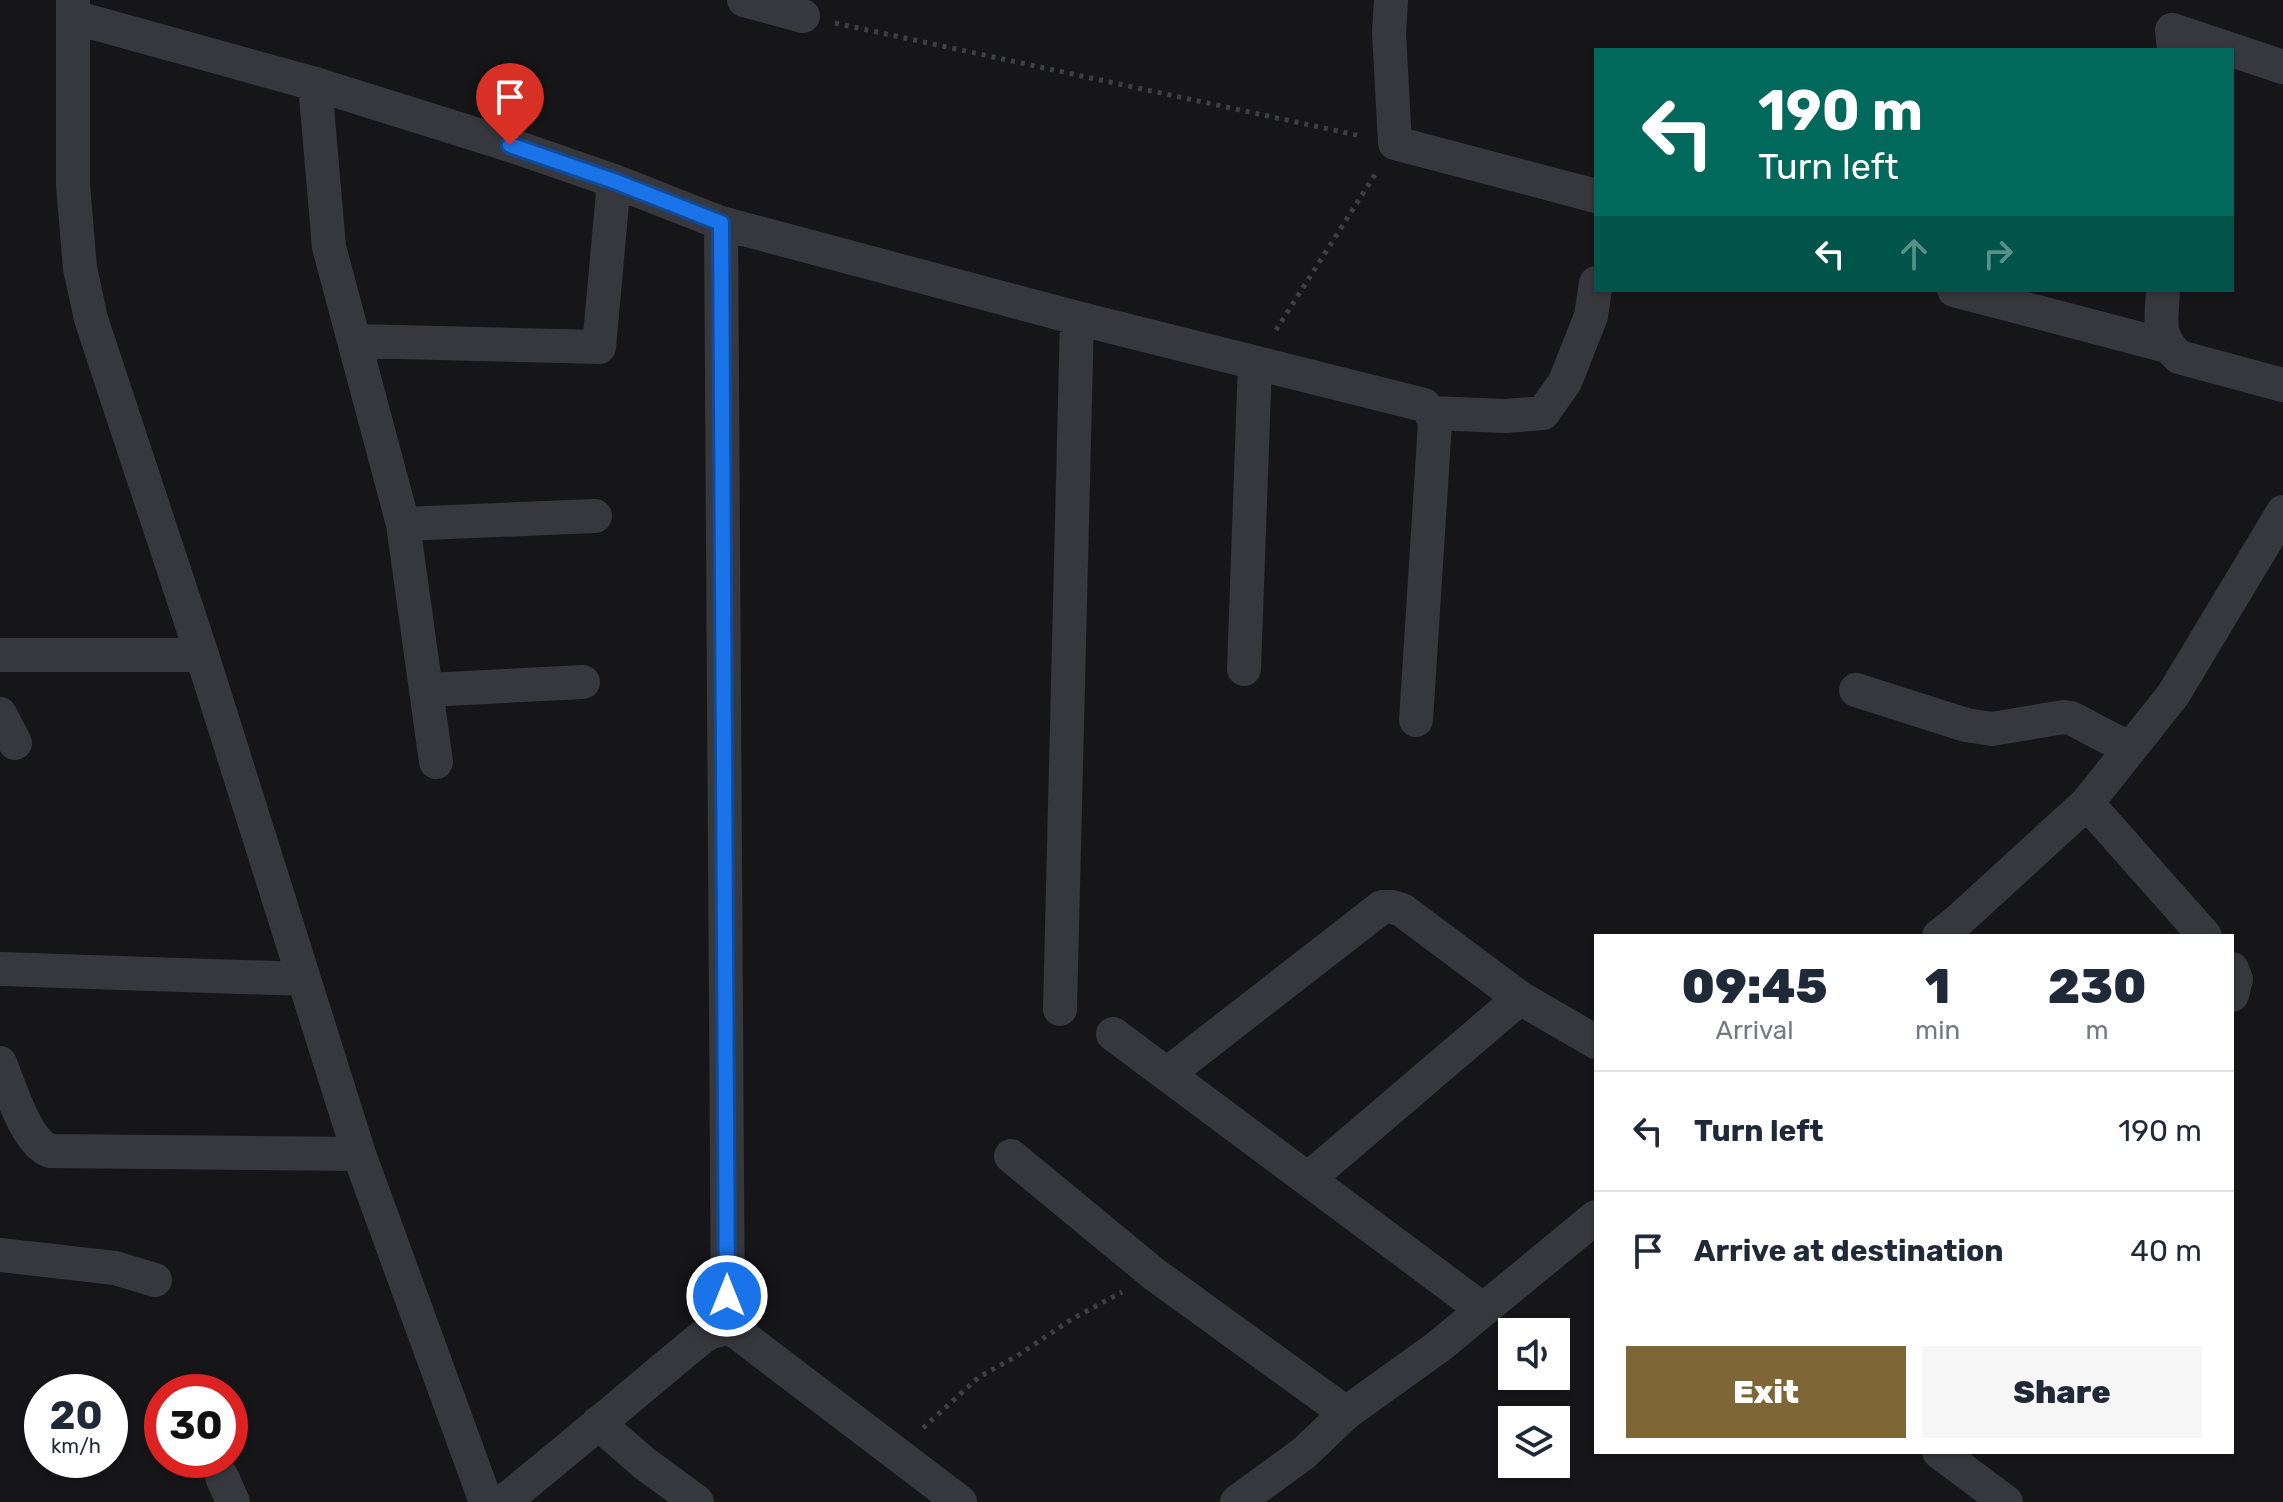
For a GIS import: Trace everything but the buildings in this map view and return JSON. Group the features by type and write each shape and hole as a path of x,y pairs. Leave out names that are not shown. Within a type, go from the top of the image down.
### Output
{"street":[{"path":"744,0 803,16"},
{"path":"1391,0 1389,33 1395,143 1594,195"},
{"path":"486,1502 359,1154 202,655 91,319 80,268 73,185 73,9 510,145 721,223 1077,318 1424,405 1435,423 1416,720"},
{"path":"2174,48 2172,30 2226,48"},
{"path":"2234,51 2283,67"},
{"path":"315,84 326,231 403,524 436,762"},
{"path":"356,341 599,347 614,181"},
{"path":"721,223 728,1328"},
{"path":"1431,413 1506,416 1543,413 1565,382 1591,316 1595,292"},
{"path":"1962,292 2167,346"},
{"path":"2163,292 2163,338 2179,357 2283,385"},
{"path":"1060,1009 1077,318"},
{"path":"1244,669 1255,363"},
{"path":"1960,931 2087,803 2173,695 2283,512"},
{"path":"403,524 595,516"},
{"path":"0,655 202,655"},
{"path":"427,690 583,682"},
{"path":"1856,690 1966,725 1992,729 2071,718 2130,749"},
{"path":"2087,803 2203,934"},
{"path":"1167,1074 1382,907 1402,910 1520,998 1594,1041"},
{"path":"0,969 304,979"},
{"path":"1308,1179 1520,998"},
{"path":"1113,1034 1482,1309"},
{"path":"0,1063 31,1134 43,1148 50,1151 359,1154"},
{"path":"1011,1156 1154,1274 1346,1413"},
{"path":"1237,1502 1304,1453 1346,1413 1438,1347 1594,1219"},
{"path":"0,1255 115,1268 155,1280"},
{"path":"503,1502 701,1338 728,1328 960,1502"},
{"path":"598,1423 644,1463 697,1502"},
{"path":"1942,1454 2006,1502"}],"path":[{"path":"803,16 1395,143 1255,363"},
{"path":"894,1452 979,1377 1072,1319 1154,1274"}],"route":[{"path":"510,145 721,223 727,1296"}]}
